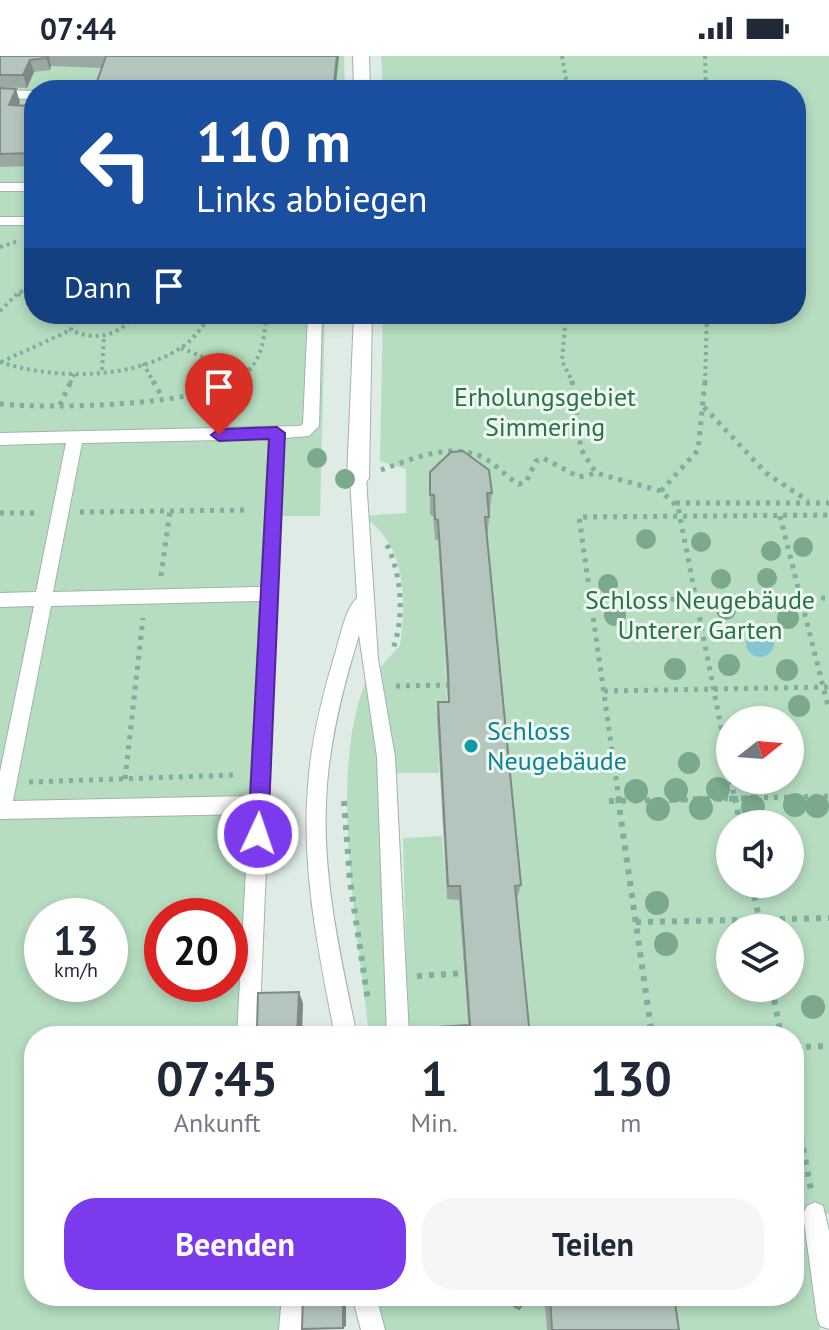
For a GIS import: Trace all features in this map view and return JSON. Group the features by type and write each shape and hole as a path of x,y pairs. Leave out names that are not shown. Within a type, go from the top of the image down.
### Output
{"street":[{"path":"361,56 362,80"},
{"path":"358,478 363,324"}],"lane":[{"path":"0,94 24,95"},
{"path":"0,187 24,187"},
{"path":"0,221 24,221"},
{"path":"0,439 304,432 311,426 315,324"},
{"path":"248,1026 277,433"},
{"path":"75,439 1,810 259,805"},
{"path":"358,478 370,671 386,757 398,1026"},
{"path":"0,600 268,594"},
{"path":"344,1026 320,888 316,839 317,788 333,687 363,594"},
{"path":"815,1214 829,1317"},
{"path":"291,1330 293,1306"},
{"path":"367,1306 373,1330"}],"path":[{"path":"562,56 566,80"},
{"path":"705,56 706,80"},
{"path":"0,311 24,290"},
{"path":"17,294 24,296"},
{"path":"71,330 72,324"},
{"path":"0,362 71,330 91,337 104,336 123,330 128,324"},
{"path":"0,362 24,370 76,371 143,363 181,348 205,324"},
{"path":"0,404 60,405 162,397 229,385 245,374 262,354 265,324"},
{"path":"565,324 562,361 573,384 581,449 596,473"},
{"path":"661,491 698,450 704,406 707,324"},
{"path":"102,370 104,336"},
{"path":"181,348 245,374"},
{"path":"143,363 162,397"},
{"path":"60,405 76,371"},
{"path":"704,406 731,439 792,495 812,503"},
{"path":"358,478 445,451 461,449 485,458 519,484 526,482 536,461 543,458 561,465 576,478 583,479 596,473 661,491 677,505 717,706"},
{"path":"83,525 88,497"},
{"path":"677,505 829,503"},
{"path":"0,513 255,510 255,523"},
{"path":"125,779 143,619 161,576 170,511"},
{"path":"651,1026 579,517 829,515"},
{"path":"780,516 826,687 829,710"},
{"path":"146,576 176,575"},
{"path":"591,600 829,598"},
{"path":"143,619 158,619"},
{"path":"413,686 447,685"},
{"path":"604,691 826,687"},
{"path":"8,783 235,775 236,760"},
{"path":"734,794 737,810"},
{"path":"609,801 829,796"},
{"path":"804,919 829,918"},
{"path":"636,922 716,921"},
{"path":"424,975 464,973"},
{"path":"775,1002 779,1026"},
{"path":"804,1047 829,1046"},
{"path":"804,1155 815,1214"}],"green space":[{"path":"0,56 344,56 345,80 24,80 24,324 325,324 320,516 280,516 258,1026 24,1026 24,1306 306,1306 305,1330 0,1330"},
{"path":"381,56 829,56 829,1214 805,1215 820,1330 669,1330 665,1306 804,1306 804,1026 524,1026 485,514 430,515 433,516 435,539 438,540 448,719 437,720 439,773 396,773 379,669 400,645 403,591 395,556 387,541 377,527 362,516 406,513 406,469 380,461 383,324 806,324 806,80 382,80"},
{"path":"366,681 379,758 388,1026 368,1026 353,904 347,808 355,719"},
{"path":"442,836 447,899 459,899 467,1026 408,1026 403,838"},
{"path":"378,1306 545,1306 547,1330 384,1330"}],"water":[{"path":"760,629 770,633 774,643 770,653 760,657 750,653 746,643 750,633"}],"building":[{"path":"0,56 47,56 30,60 23,75 0,75"},
{"path":"106,56 337,56 334,80 98,80"},
{"path":"0,88 16,89 9,105 24,106 24,153 0,154"},
{"name":"Schloss Neugebäude","path":"463,451 489,470 492,493 487,493 489,517 485,517 521,885 515,886 529,1026 454,1026 470,1025 460,886 448,886 438,702 449,702 448,667 438,520 435,519 434,495 430,495 430,472 451,452"},
{"path":"299,992 297,1026 257,1026 258,993"},
{"path":"303,1306 343,1306 343,1328 302,1329"},
{"path":"551,1306 675,1306 679,1330 552,1330"}],"place":[{"name":"Schloss Neugebäude","path":"471,746"}],"route":[{"path":"219,435 277,433 258,834"}],"park label":[{"name":"Erholungsgebiet Simmering","path":"545,412"},
{"name":"Schloss Neugebäude Unterer Garten","path":"700,615"}]}
